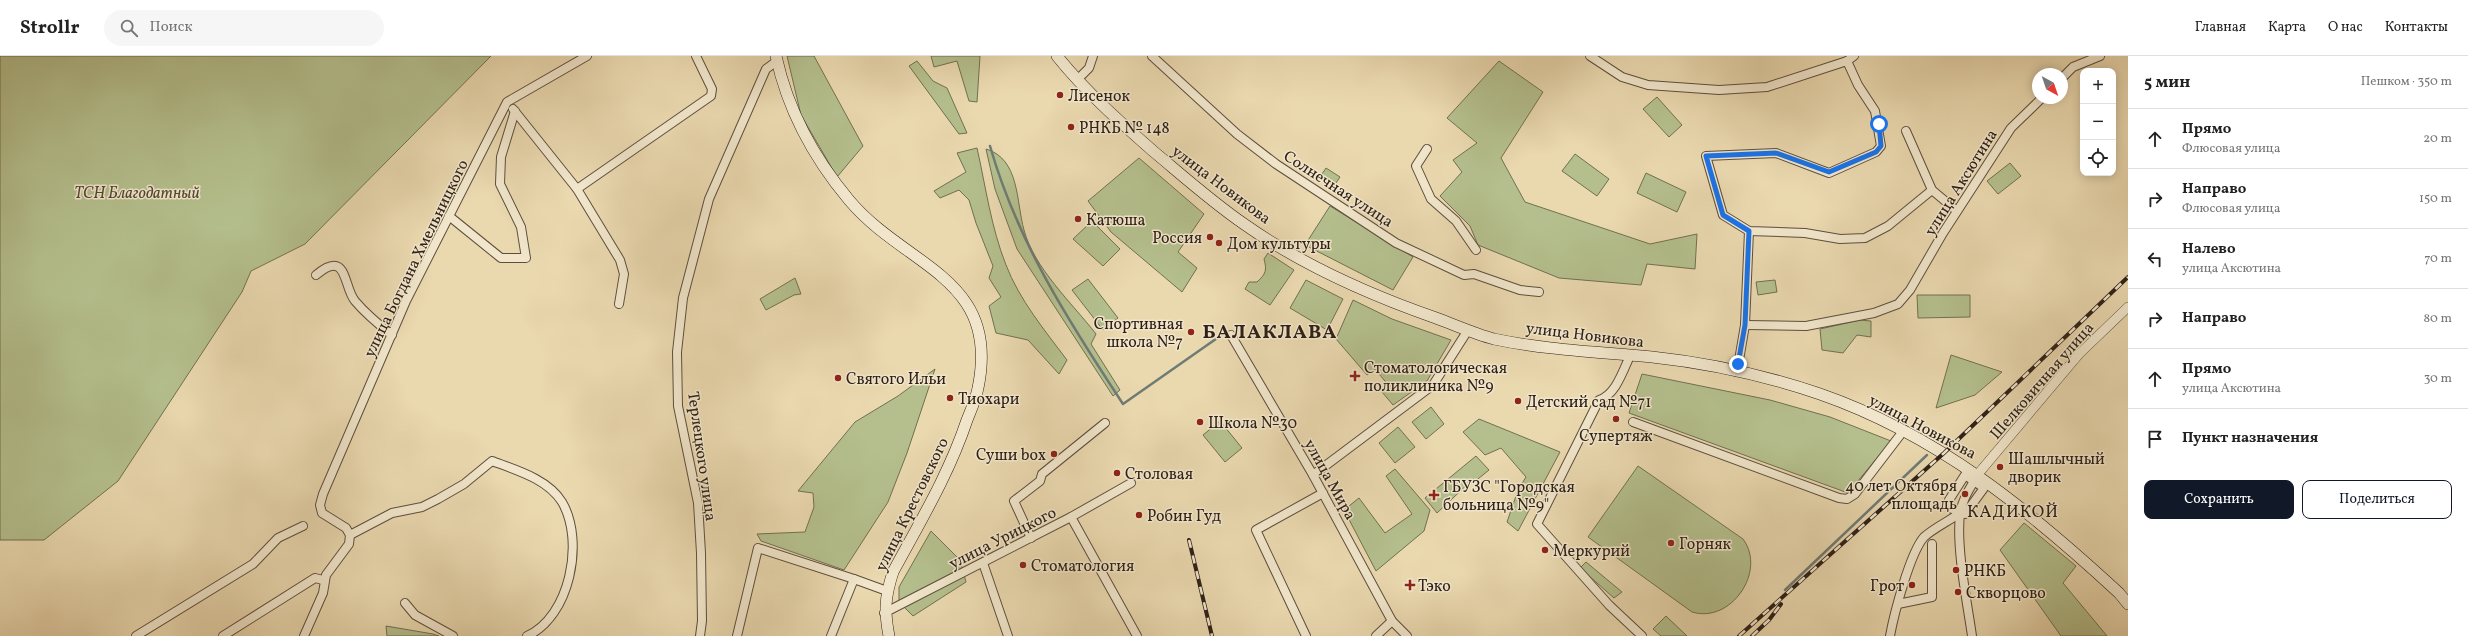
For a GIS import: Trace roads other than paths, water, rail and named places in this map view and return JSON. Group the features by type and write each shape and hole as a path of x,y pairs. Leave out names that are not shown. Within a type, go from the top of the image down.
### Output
{"main road":[{"name":"улица Новикова","path":"1057,56 1078,79 1137,137 1186,179 1245,225 1305,261 1403,307 1492,338 1581,352 1654,358 1737,372 1818,393 1904,430 1976,478 2053,532 2119,593 2128,604"},
{"name":"улица Крестовского","path":"777,58 790,107 804,137 849,201 884,233 955,288 970,306 977,320 981,343 978,389 955,458 893,572 887,591 884,613 888,636"}],"street":[{"path":"587,56 507,102 577,189 620,260 624,274 619,304"},
{"path":"577,189 711,96 712,89 696,56"},
{"path":"1078,79 1089,68 1093,56"},
{"name":"Солнечная улица","path":"1152,56 1236,134 1276,164 1396,243 1464,275 1474,274 1520,290 1539,292"},
{"path":"1590,56 1622,77 1648,84 1719,90 1767,87 1850,59"},
{"path":"2068,72 2073,67 2100,56"},
{"name":"Терлецкого улица","path":"700,636 702,621 701,553 698,503 678,406 677,352 682,298 709,199 766,69 777,58"},
{"name":"улица Аксютина","path":"1850,59 1858,85 1875,112 1881,146 1876,152 1829,172 1776,153 1706,156 1723,215 1749,231 1805,233 1840,239 1866,238 1888,226 1932,190"},
{"name":"улица Богдана Хмельницкого","path":"350,535 346,528 322,513 320,505 323,494 392,334 449,216 507,102"},
{"name":"улица Аксютина","path":"1745,325 1806,326 1874,313 1898,304 1910,290 1957,212 2011,128 2036,104"},
{"path":"449,216 501,258 526,258 519,221 500,184 502,157 515,111"},
{"path":"1906,131 1932,190 1957,212"},
{"path":"1427,150 1416,166 1431,199 1456,221 1476,250"},
{"path":"1737,372 1745,325 1749,231"},
{"path":"316,275 326,267 334,266 342,270 348,281 353,299 373,321 392,334"},
{"name":"Шелковичная улица","path":"1976,478 2079,354 2128,307"},
{"path":"1313,475 1433,385 1468,330"},
{"name":"улица Мира","path":"1231,335 1313,475 1392,621 1407,636"},
{"path":"1630,356 1616,384 1606,398 1599,400 1537,524 1609,605 1642,636"},
{"path":"1634,422 1839,498 1847,499 1855,494 1904,430"},
{"path":"1031,538 1014,501 1040,481 1042,474 1105,423"},
{"path":"304,636 323,593 323,580 349,544 350,535 392,514 422,507 438,499 464,484 492,461 531,476 550,490 562,502 573,533 569,580 562,600 550,618 537,632 527,636"},
{"path":"1890,636 1898,604 1909,571 1924,537 1961,513 1965,514 1984,488 1976,478 1965,475 1949,500 1950,508 1961,513"},
{"path":"1971,636 1960,545 1961,513 1965,498 1976,478"},
{"name":"улица Урицкого","path":"884,613 1071,517 1131,483"},
{"path":"1306,636 1256,530 1323,493"},
{"path":"1071,517 1137,636"},
{"path":"136,636 253,564 278,538 303,526"},
{"path":"1898,604 1932,597 1932,544"},
{"path":"737,636 758,548 887,591"},
{"path":"983,563 1008,636"},
{"path":"223,636 315,578 323,580"},
{"path":"831,636 854,579"},
{"path":"405,603 415,615 453,636"},
{"path":"1376,636 1392,621"}],"waterway":[{"path":"990,146 1001,181 1015,215 1046,280 1083,342 1123,404 1223,334"},
{"path":"1785,590 1927,455"}],"railway":[{"path":"1739,636 1944,453 2128,277"},
{"path":"1189,540 1212,636"},
{"path":"1752,636 1769,620 1781,604"}],"place":[{"name":"Лисенок","path":"1060,95"},
{"name":"РНКБ № 148","path":"1071,127"},
{"name":"Катюша","path":"1078,219"},
{"name":"Россия","path":"1210,237"},
{"name":"Дом культуры","path":"1219,243"},
{"name":"Спортивная школа №7","path":"1191,332"},
{"name":"Стоматологическая поликлиника №9","path":"1355,376"},
{"name":"Святого Ильи","path":"838,378"},
{"name":"Тиохари","path":"950,398"},
{"name":"Детский сад №71","path":"1518,401"},
{"name":"Супертяж","path":"1616,419"},
{"name":"Школа №30","path":"1200,422"},
{"name":"Суши box","path":"1054,454"},
{"name":"Шашлычный дворик","path":"2000,467"},
{"name":"Столовая","path":"1117,473"},
{"name":"40 лет Октября площадь","path":"1965,494"},
{"name":"ГБУЗС \"Городская больница №9\"","path":"1434,495"},
{"name":"Робин Гуд","path":"1139,515"},
{"name":"Горняк","path":"1671,543"},
{"name":"Меркурий","path":"1545,550"},
{"name":"Стоматология","path":"1023,565"},
{"name":"РНКБ","path":"1956,570"},
{"name":"Тэко","path":"1410,585"},
{"name":"Грот","path":"1912,585"},
{"name":"Скворцово","path":"1958,592"}],"district":[{"name":"БАЛАКЛАВА","path":"1270,331"},
{"name":"КАДИКОЙ","path":"2013,511"}],"park label":[{"name":"ТСН Благодатный","path":"137,192"}]}
